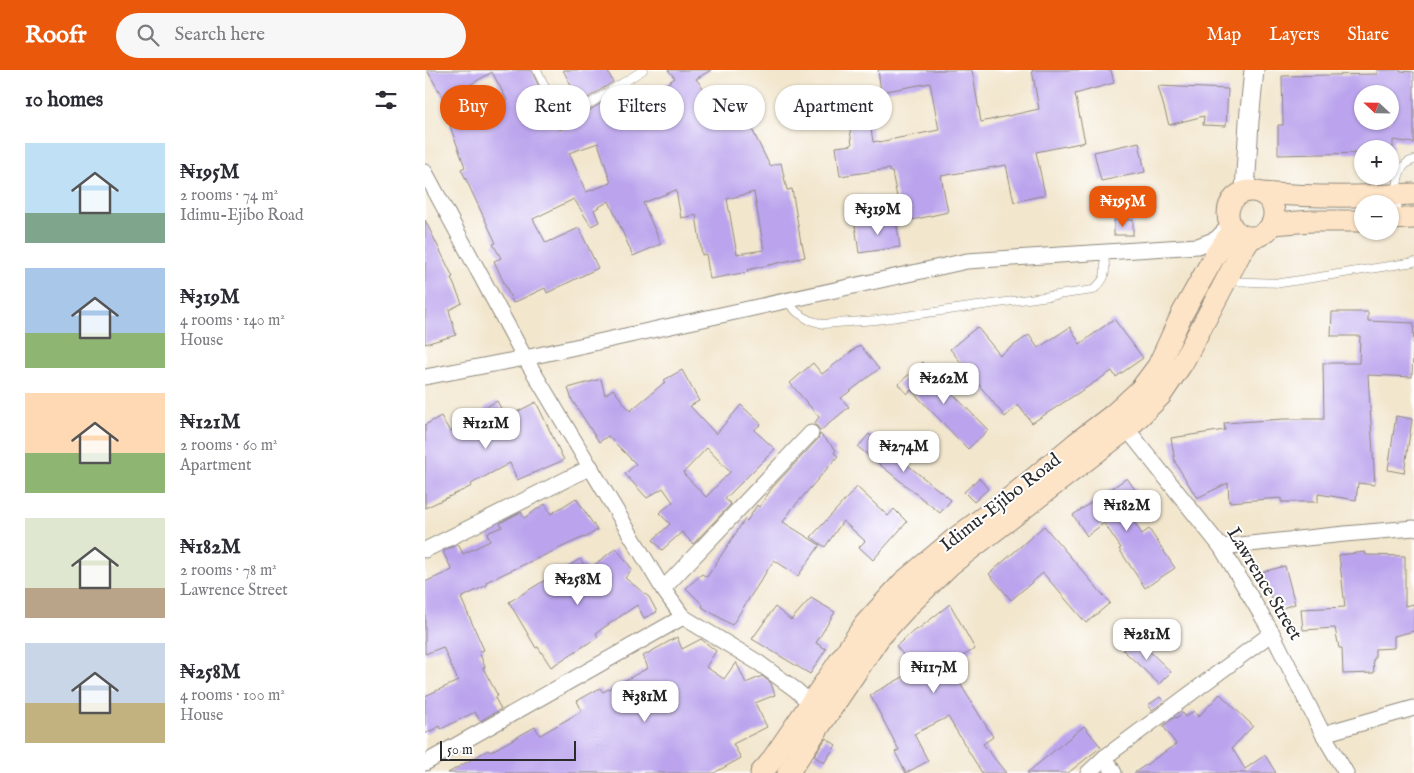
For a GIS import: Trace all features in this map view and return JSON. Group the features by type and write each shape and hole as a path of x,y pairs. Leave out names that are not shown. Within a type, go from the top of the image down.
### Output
{"main road":[{"path":"1253,192 1268,199 1273,206 1272,224 1263,234 1238,231 1227,215 1229,205 1235,196 1253,192 1292,196 1350,197 1406,194"},
{"path":"1272,224 1312,221 1354,221"},
{"name":"Idimu-Ejibo Road","path":"787,773 879,638 908,606 950,565 1127,429 1161,395 1183,362 1240,254 1238,231"},
{"name":"Idimu-Ejibo Road","path":"761,773 865,624 903,582 953,540 1011,497 1114,414 1140,390 1158,366 1181,314 1214,257 1238,231"}],"street":[{"path":"1253,192 1249,121 1254,70"},
{"path":"425,172 525,358 663,589 683,617 759,662 811,703"},
{"path":"425,377 525,358 967,261 1198,246 1238,231"},
{"name":"Lawrence Street","path":"1127,429 1221,548 1272,633 1323,734 1346,773"},
{"path":"663,589 811,433"},
{"path":"425,550 591,467"},
{"path":"1221,548 1414,528"},
{"path":"425,763 683,617"},
{"path":"1088,773 1105,757 1272,633"},
{"path":"1323,734 1414,708"},
{"path":"1105,757 1114,773"}],"lane":[{"path":"537,70 554,106 563,115 572,115 643,70"},
{"path":"1401,219 1406,194 1399,171 1405,164 1414,160"},
{"path":"786,301 798,313 809,320 823,324 876,320 1093,290 1101,284 1105,277 1104,252"},
{"path":"1226,281 1281,283 1414,262"}],"building":[{"path":"427,70 531,70 538,85 516,85 516,130 590,130 590,110 600,104 600,130 684,130 684,85 664,85 675,78 668,70 711,70 696,79 701,85 694,85 694,130 752,130 770,166 781,163 787,190 792,189 805,257 747,270 748,272 710,279 706,254 702,255 696,215 681,218 676,190 643,203 661,244 633,256 609,201 594,210 599,222 591,226 574,199 533,219 546,243 579,228 598,268 547,293 545,288 513,303 494,261 501,258 493,244 496,243 461,169 465,167 451,130 506,130 506,85 499,85 492,72 470,85 440,85 440,93","holes":["598,143 611,183 586,192 569,153","754,192 764,250 737,254 727,199"]},
{"path":"563,70 607,70 613,82 608,85 600,85 600,90 590,97 590,85 571,85"},
{"path":"878,70 972,70 981,122 1039,109 1032,70 1111,70 1114,83 1075,94 1085,142 1036,152 1045,195 1014,202 1006,165 941,176 948,212 899,223 895,203 898,202 892,172 889,169 840,176 836,147 852,145 850,130 871,130 873,142 879,142 939,130 930,83 892,90 892,85 880,85"},
{"path":"1377,70 1414,72 1414,143 1399,140 1354,140 1354,153 1278,155 1278,125 1283,125 1282,76 1377,74"},
{"path":"1158,86 1228,89 1226,126 1203,125 1204,116 1169,125"},
{"path":"1139,142 1145,172 1101,181 1094,152"},
{"path":"896,219 900,247 859,253 855,225"},
{"path":"425,220 453,277 451,278 462,303 449,310 456,335 425,344"},
{"path":"1114,220 1133,220 1133,235 1114,235"},
{"path":"1332,312 1368,312 1368,321 1414,323 1412,377 1368,375 1375,485 1358,483 1356,500 1318,494 1318,502 1281,502 1281,498 1229,502 1228,483 1197,498 1175,462 1171,438 1225,430 1224,423 1284,419 1324,419 1323,363 1359,363 1360,336 1331,336"},
{"path":"1114,319 1143,358 1116,377 1112,371 1032,423 1018,405 1005,417 950,349 977,327 1000,355 1029,335 1038,348 1070,327 1080,344"},
{"path":"860,345 879,369 841,398 849,407 820,431 814,424 819,417 790,383 813,363 822,374"},
{"path":"923,362 946,389 988,430 968,449 911,390 907,394 898,384"},
{"path":"682,370 699,401 690,406 716,434 741,405 761,424 754,430 775,449 725,499 731,504 693,544 682,532 662,550 653,540 670,524 659,513 673,502 663,488 647,498 625,474 636,464 608,436 599,442 572,400 568,388 601,379 605,395 613,389 630,411 665,382 664,380","holes":["707,448 730,472 706,497 683,473"]},
{"path":"497,401 504,414 507,412 509,416 536,402 564,460 517,480 510,463 471,484 472,486 425,508 425,425 441,416 450,432 486,411 484,408"},
{"path":"1396,416 1412,419 1404,473 1388,470"},
{"path":"820,434 836,450 834,453 838,456 783,522 820,545 798,576 774,560 732,625 702,607 703,605 686,588 702,574 707,577 745,519 747,521 757,505 759,507 772,488 818,439"},
{"path":"869,434 951,500 940,513 858,447"},
{"path":"979,478 988,489 974,502 964,492"},
{"path":"1127,478 1140,497 1125,508 1142,534 1149,529 1175,568 1145,588 1104,523 1087,536 1073,515"},
{"path":"857,487 888,516 894,509 907,522 873,560 859,547 865,541 843,521 825,547 811,537"},
{"path":"576,498 597,530 585,538 486,582 487,585 461,598 484,650 479,652 485,667 483,668 498,696 495,698 501,709 480,721 475,712 441,729 440,726 425,734 425,696 458,681 443,647 425,654 425,582 452,570 443,552 458,544 463,554 490,541 487,533 502,527 500,523 521,512 524,518 545,504 551,514"},
{"path":"1044,526 1110,603 1086,623 1043,573 1011,600 989,574"},
{"path":"616,548 632,569 625,578 649,597 657,612 644,618 637,605 596,633 598,637 551,667 538,647 536,648 509,602 580,559 588,570"},
{"path":"1365,552 1366,555 1405,556 1405,606 1414,604 1414,631 1394,636 1394,648 1375,649 1375,659 1373,659 1374,673 1343,674 1342,648 1339,648 1335,628 1303,630 1301,609 1345,607 1339,555"},
{"path":"1285,566 1295,604 1276,610 1262,572"},
{"path":"811,598 835,612 816,643 826,649 810,674 752,639 775,607 791,620"},
{"path":"950,604 975,649 948,664 993,737 983,744 1006,773 982,773 948,717 914,734 928,761 906,773 895,752 899,750 870,695 916,670 896,646"},
{"path":"677,637 682,649 701,639 716,651 706,667 724,679 736,662 746,683 762,676 771,683 775,695 755,703 767,727 733,744 741,758 714,773 448,773 488,750 490,752 535,727 540,735 582,711 577,701 600,688 603,692 648,668 643,656"},
{"path":"1135,637 1171,672 1159,684 1123,650"},
{"path":"1220,694 1253,726 1232,748 1245,769 1265,755 1276,773 1134,773 1176,744 1163,726 1183,713 1185,717 1194,711 1198,717"},
{"path":"1160,697 1164,702 1152,710 1148,705"},
{"path":"1084,726 1101,747 1068,773 1027,773"},
{"path":"826,738 836,745 824,763 814,756"}]}
